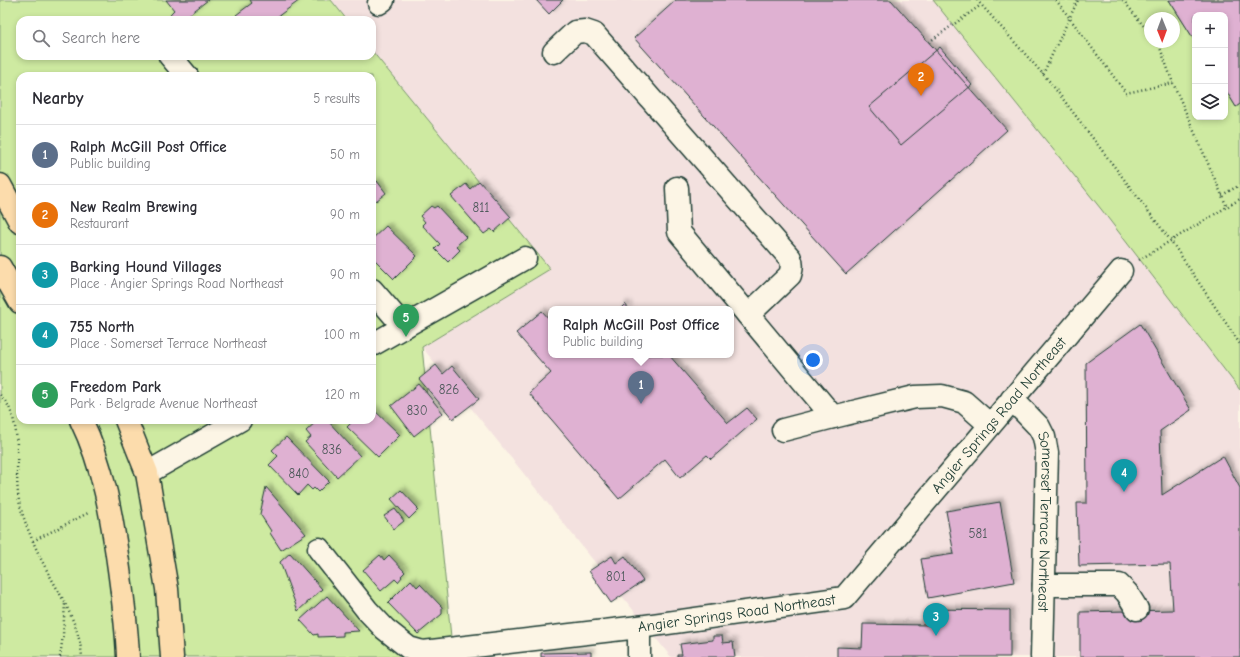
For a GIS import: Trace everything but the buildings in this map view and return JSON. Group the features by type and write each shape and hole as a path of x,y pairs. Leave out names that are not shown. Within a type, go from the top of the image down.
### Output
{"highway":[{"path":"0,185 16,215"},
{"path":"0,267 16,295"},
{"path":"83,424 101,470 108,503 116,548 126,625 128,657"},
{"path":"128,424 147,473 167,589 172,657"}],"street":[{"path":"554,52 575,32 585,31 594,34 790,258 792,263 790,275 748,315"},
{"path":"173,60 184,72"},
{"path":"676,188 679,232 833,417"},
{"path":"376,343 525,258"},
{"name":"Angier Springs Road Northeast","path":"319,549 367,610 385,629 409,648 423,652 639,627 844,598 1121,271"},
{"path":"376,295 404,327"},
{"path":"783,430 915,397 942,396 964,402 990,425"},
{"name":"Somerset Terrace Northeast","path":"1012,399 1039,427 1044,437 1047,453 1042,657"},
{"path":"147,473 233,424"},
{"path":"1044,585 1119,585 1127,593 1137,609"},
{"path":"639,627 639,657"}],"path":[{"path":"977,0 1043,74 1171,241 1240,344"},
{"path":"1056,0 1126,93 1173,83"},
{"path":"1043,74 1078,0"},
{"path":"1122,0 1144,27"},
{"path":"929,42 981,5"},
{"path":"1160,48 1173,83 1227,207"},
{"path":"1222,195 1240,185"},
{"path":"1121,271 1240,200"},
{"path":"0,395 9,408 16,431 18,457 18,499 26,526 40,558 74,621 79,636 82,657"},
{"path":"33,541 108,503"},
{"path":"60,657 65,602"}],"shaded area":[{"path":"331,0 1240,0 1240,657 671,657 422,347 550,269 376,56 376,16 344,16"}],"green space":[{"path":"0,0 331,0 344,16 16,16 16,60 376,60 376,56 550,269 422,347 453,657 0,657"},
{"path":"933,0 1169,0 1177,12 1144,12 1144,48 1180,48 1180,17 1192,36 1192,120 1228,120 1228,94 1236,107 1240,104 1240,390 1101,209"}],"place":[{"name":"New Realm Brewing","path":"921,96"},
{"name":"Freedom Park","path":"406,337"},
{"name":"Ralph McGill Post Office","path":"641,404"},
{"name":"755 North","path":"1124,492"},
{"name":"Barking Hound Villages","path":"936,636"}]}
